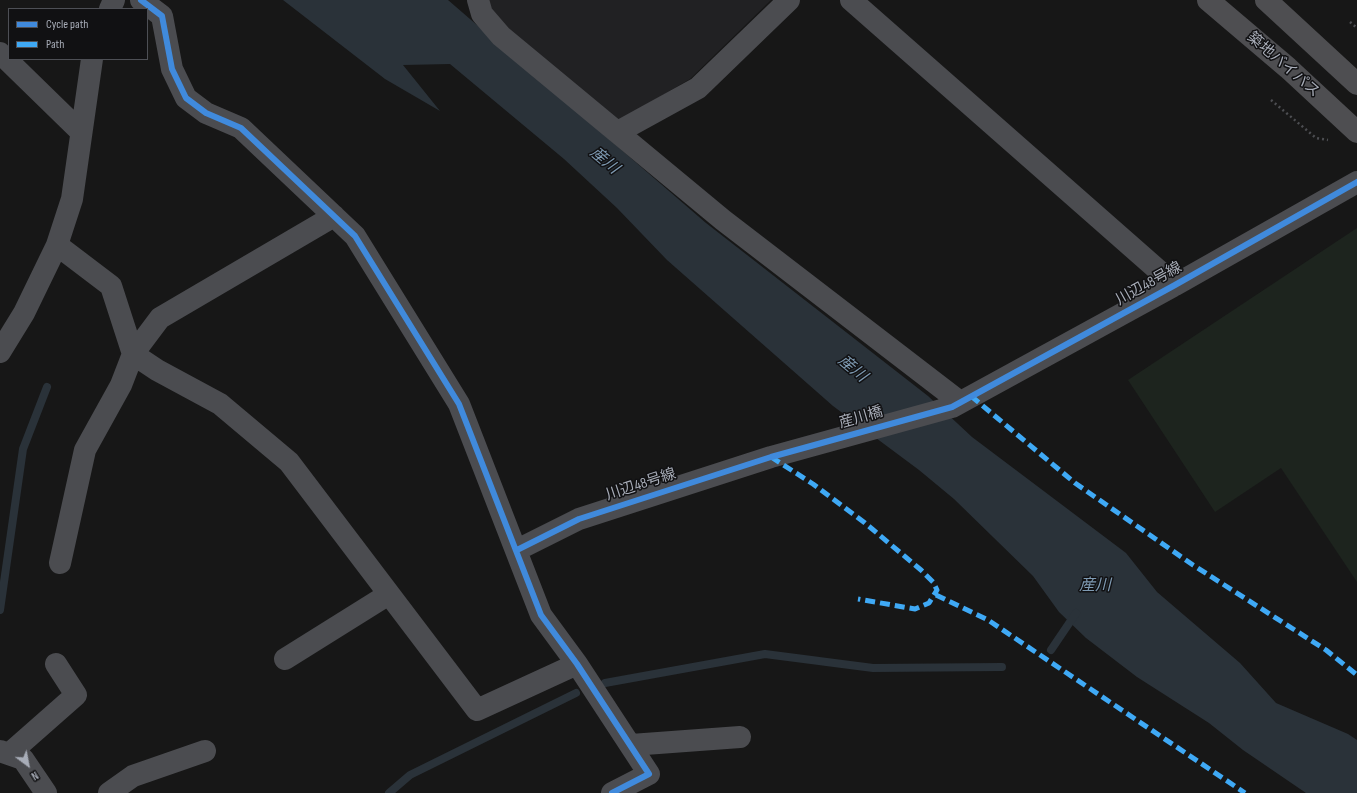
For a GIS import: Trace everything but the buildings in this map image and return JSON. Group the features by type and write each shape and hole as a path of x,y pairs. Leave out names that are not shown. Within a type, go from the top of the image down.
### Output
{"highway":[{"name":"築地バイパス","path":"1208,0 1288,68 1357,132"},
{"path":"1266,0 1357,84"}],"street":[{"path":"141,0 162,16 172,69 186,98 206,113 241,128 355,236 459,404 541,615 577,664 631,745 648,774 612,793"},
{"path":"478,0 482,14 501,36 724,220 956,404"},
{"path":"618,132 698,88 789,0"},
{"path":"851,0 1174,285"},
{"path":"0,53 81,132"},
{"path":"0,352 24,313 57,245 72,199 92,60"},
{"name":"川辺48号線","path":"956,404 1174,285 1357,182"},
{"path":"60,563 85,450 120,385 133,354 160,318 334,216"},
{"path":"57,245 111,286 133,354 156,370 220,404 289,462 477,710 577,664"},
{"name":"産川橋","path":"777,455 956,404"},
{"name":"川辺48号線","path":"517,550 579,519 777,455"},
{"path":"285,659 389,594"},
{"path":"4,752 76,695 56,664"},
{"path":"631,745 740,737"},
{"path":"109,793 133,776 205,751"},
{"path":"4,752 23,759 46,793"}],"path":[{"path":"1350,22 1357,28"},
{"path":"1271,100 1316,138 1328,140"}],"shaded area":[{"path":"488,0 771,0 690,79 617,122 505,28 492,10"},
{"path":"1357,228 1357,582 1281,468 1215,512 1128,380"}],"water":[{"name":"産川","path":"283,0 448,0 706,223 928,396 972,437 1126,553 1157,592 1240,663 1276,703 1348,734 1357,740 1357,793 1306,793 1243,750 1209,723 1137,677 1086,638 1059,612 1033,576 954,499 919,470 833,406 667,260 617,208 564,159 450,64 403,65 440,111 385,79"}],"waterway":[{"path":"0,610 23,449 47,387"},
{"path":"1051,650 1076,613"},
{"path":"605,683 765,654 873,668 1002,667"},
{"path":"389,793 410,775 576,693"}],"marked path":[{"path":"971,396 1075,483 1193,565 1326,650 1357,675"},
{"path":"771,457 813,484 865,523 921,570 933,582 937,590 929,603 915,609 858,599"},
{"path":"936,595 988,620 1245,793"}],"cycle path":[{"path":"141,0 162,16 172,69 186,98 206,113 241,128 355,236 459,404 541,615 577,664 649,774 612,793"},
{"path":"517,550 579,519 771,457 952,407 1175,285 1357,182"}]}
